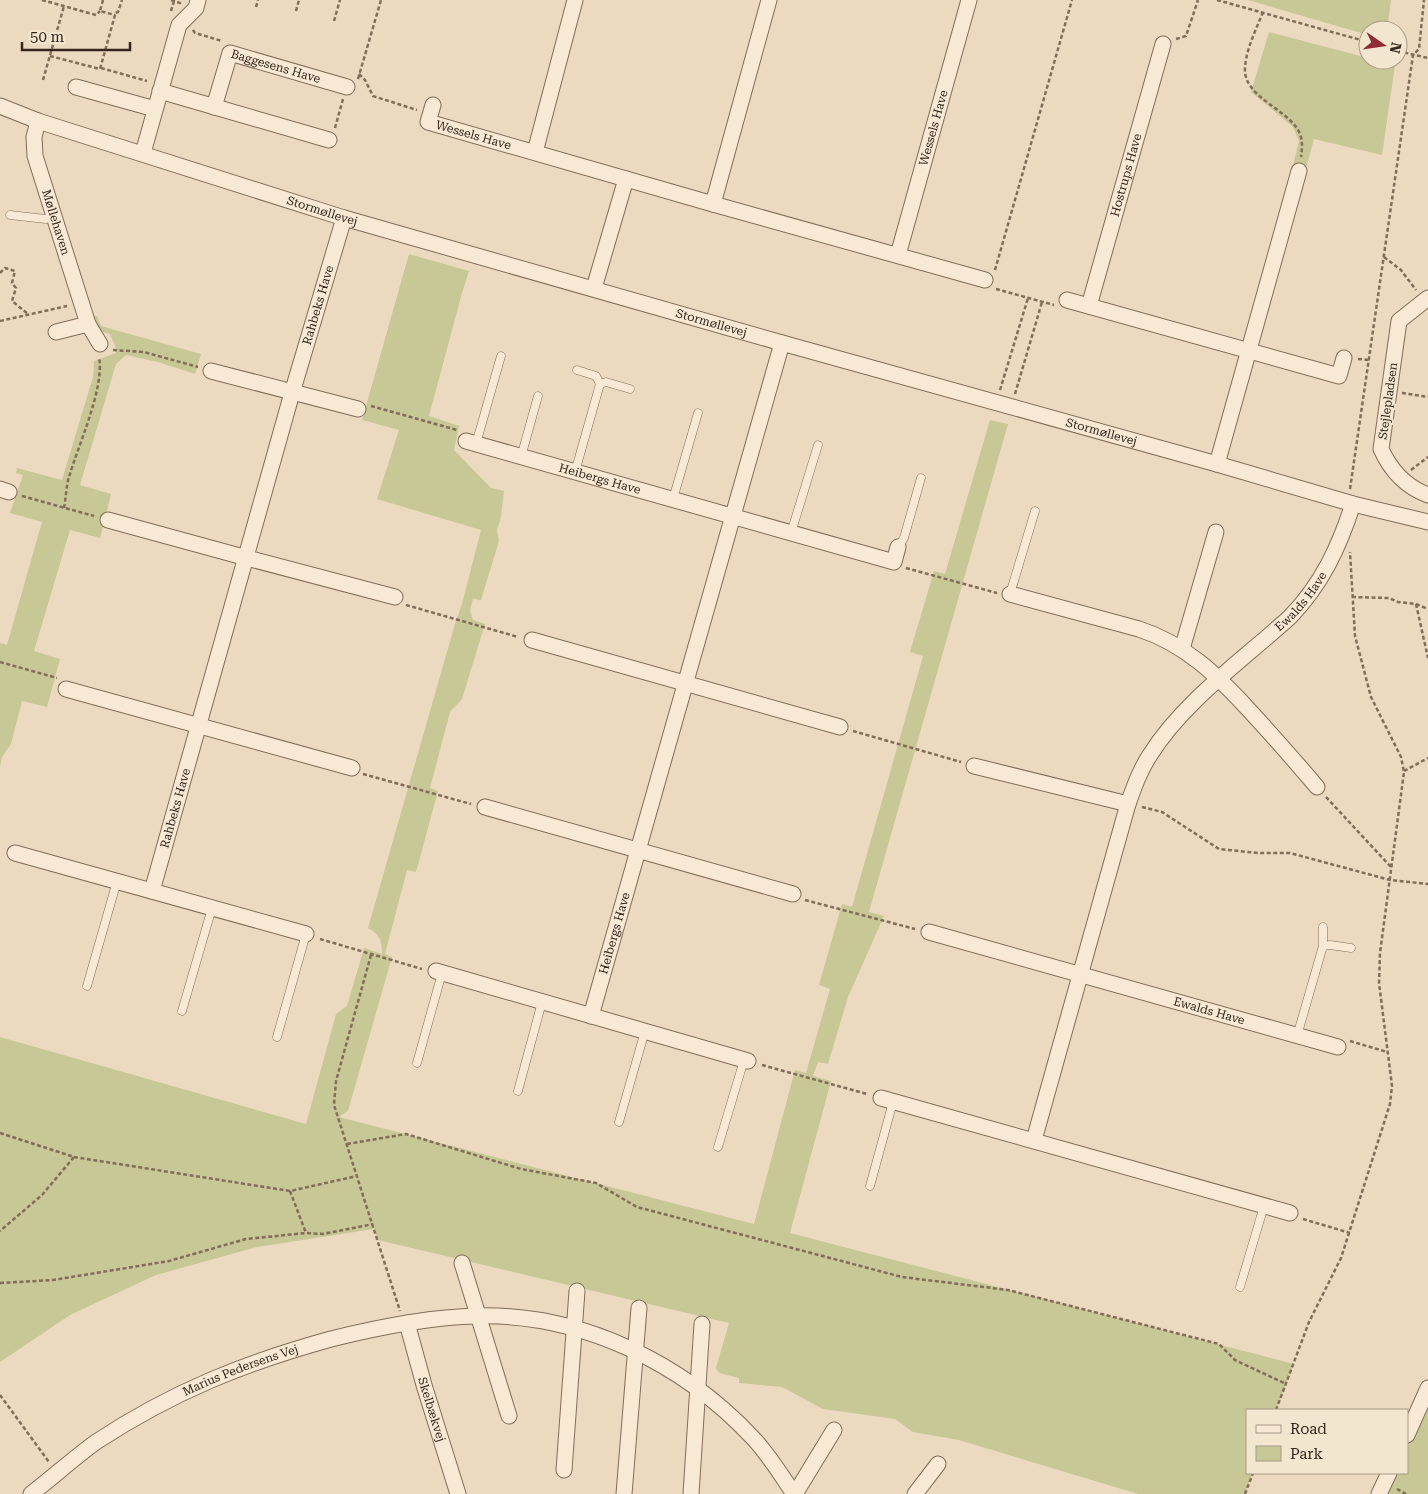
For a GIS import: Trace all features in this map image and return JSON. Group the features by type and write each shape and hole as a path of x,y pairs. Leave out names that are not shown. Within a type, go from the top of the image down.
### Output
{"street":[{"path":"143,153 180,25 196,8 198,0"},
{"path":"535,152 575,0"},
{"path":"713,204 769,0"},
{"name":"Wessels Have","path":"898,255 969,0"},
{"name":"Hostrups Have","path":"1089,306 1163,44"},
{"name":"Baggesens Have","path":"214,107 228,48 347,87"},
{"path":"76,87 155,109"},
{"path":"160,91 328,140"},
{"name":"Wessels Have","path":"433,105 428,122 988,281"},
{"name":"Stormøllevej","path":"0,106 38,121 344,218 782,343 1217,464 1350,504 1428,522"},
{"name":"Møllehaven","path":"38,121 34,137 34,151 88,324 100,344"},
{"path":"1217,464 1299,172"},
{"path":"594,288 626,179"},
{"name":"Rahbeks Have","path":"152,891 292,393 344,218"},
{"path":"1068,300 1339,376 1344,358"},
{"name":"Stejlepladsen","path":"1426,300 1400,321 1382,450 1390,467 1401,478 1418,491 1428,495"},
{"path":"56,332 88,324"},
{"name":"Heibergs Have","path":"591,1016 782,343"},
{"path":"212,371 358,409"},
{"name":"Heibergs Have","path":"471,442 791,533 896,554"},
{"name":"Ewalds Have","path":"1034,1140 1128,804 1137,780 1149,756 1166,732 1220,679 1279,627 1305,601 1326,570 1342,538 1350,504"},
{"path":"108,520 395,597"},
{"path":"1182,649 1216,532"},
{"path":"1010,594 1139,629 1156,635 1182,649 1220,679 1317,787"},
{"path":"532,640 840,727"},
{"path":"66,689 352,768"},
{"path":"974,766 1128,804"},
{"path":"485,807 793,894"},
{"path":"15,853 306,934"},
{"name":"Ewalds Have","path":"929,932 1338,1047"},
{"path":"439,972 746,1060"},
{"path":"887,1100 1290,1213"},
{"path":"462,1263 509,1416"},
{"path":"564,1470 577,1290"},
{"path":"624,1494 639,1308"},
{"name":"Marius Pedersens Vej","path":"31,1494 108,1435 179,1394 202,1383 279,1354 354,1333 443,1318 479,1316 524,1319 574,1328 609,1339 635,1351 698,1388 733,1418 774,1464 795,1494 834,1430"},
{"name":"Skelbækvej","path":"406,1324 458,1494"},
{"path":"691,1494 702,1324"},
{"path":"1408,1433 1428,1388"},
{"path":"915,1494 938,1464"},
{"path":"1379,1494 1389,1474"}],"lane":[{"path":"10,215 46,220 54,216"},
{"path":"471,442 500,356"},
{"path":"575,472 600,384 596,376 577,370"},
{"path":"600,384 606,382 630,389"},
{"path":"521,456 538,396"},
{"path":"673,499 698,413"},
{"path":"791,533 818,445"},
{"path":"896,554 904,538 921,478"},
{"path":"1010,594 1035,511"},
{"path":"87,986 117,881"},
{"path":"182,1011 212,908"},
{"path":"1297,1036 1323,946 1323,926"},
{"path":"277,1037 306,934"},
{"path":"1323,946 1351,948"},
{"path":"417,1063 439,972"},
{"path":"518,1091 542,1002"},
{"path":"619,1122 645,1031"},
{"path":"718,1148 746,1060"},
{"path":"870,1186 887,1100"},
{"path":"1240,1287 1264,1206"}],"path":[{"path":"42,0 96,16 100,11 103,0"},
{"path":"101,68 115,13 118,12 122,0"},
{"path":"171,0 180,2"},
{"path":"256,7 258,0"},
{"path":"296,11 299,0"},
{"path":"334,22 340,0"},
{"path":"328,140 334,133 347,87 357,81 382,0"},
{"path":"1068,300 1060,307 996,289 988,281 1072,0"},
{"path":"1163,44 1186,36 1198,0"},
{"path":"1217,0 1358,39"},
{"path":"1350,504 1351,485 1413,55 1419,49 1424,0"},
{"path":"43,80 64,6"},
{"path":"100,11 115,15"},
{"path":"1263,12 1252,40 1246,63 1247,80 1254,90 1295,124 1301,135 1302,143 1299,172"},
{"path":"195,33 228,48"},
{"path":"1408,54 1428,58"},
{"path":"50,56 101,68 147,82"},
{"path":"359,74 365,80 373,96 417,110"},
{"path":"1384,256 1401,270 1426,300"},
{"path":"0,274 5,268 15,271 12,283 16,288 12,301 28,315"},
{"path":"1004,404 1028,298"},
{"path":"1004,404 1042,302"},
{"path":"0,321 81,303"},
{"path":"64,508 68,479 94,402 101,364 98,354 100,344 114,351 144,352 212,371"},
{"path":"358,409 365,404 458,430 471,442"},
{"path":"1401,478 1428,457"},
{"path":"5,491 108,520"},
{"path":"1276,1409 1309,1322 1341,1258 1350,1233 1390,1104 1392,1086 1379,983 1380,953 1404,771 1401,756 1371,697 1355,636 1350,553 1342,538"},
{"path":"896,554 899,566 1006,596 1010,594"},
{"path":"395,597 408,606 532,640"},
{"path":"1352,597 1389,598 1398,602 1416,604 1428,609"},
{"path":"1416,604 1428,658"},
{"path":"0,662 56,677 66,689"},
{"path":"840,727 974,766"},
{"path":"1404,771 1428,758"},
{"path":"352,768 362,774 485,807"},
{"path":"1317,787 1391,867"},
{"path":"1128,804 1162,812 1220,849 1290,854 1390,880 1428,884"},
{"path":"793,894 798,898 929,932"},
{"path":"306,934 371,955 428,971 439,972"},
{"path":"371,955 336,1081 334,1105 406,1324"},
{"path":"1338,1047 1343,1040 1387,1052"},
{"path":"746,1060 887,1100"},
{"path":"0,1133 74,1157 290,1191 357,1176"},
{"path":"347,1144 406,1134 521,1169 596,1183 637,1208 902,1277 1008,1290 1219,1344 1235,1360 1286,1384"},
{"path":"0,1231 42,1195 74,1157"},
{"path":"290,1191 306,1233"},
{"path":"1290,1213 1298,1218 1350,1233"},
{"path":"0,1283 53,1280 82,1276 169,1261 246,1240 306,1233 322,1234 373,1224"},
{"path":"0,1395 57,1473"},
{"path":"1245,1494 1253,1474"}],"green space":[{"path":"1248,0 1391,0 1388,20 1358,20 1358,32"},
{"path":"1269,32 1358,55 1358,70 1394,70 1382,155 1314,139 1306,168 1293,165 1299,141 1293,127 1251,92"},
{"path":"409,254 469,271 429,416 459,426 454,450 491,488 504,491 501,517 497,530 499,541 481,600 473,599 470,610 473,620 485,624 462,699 450,712 430,788 438,791 416,872 407,870 385,954 392,957 348,1111 339,1117 754,1224 795,1070 806,1073 830,989 819,985 842,904 852,907 923,656 910,652 934,571 945,574 990,420 1008,424 869,912 884,916 848,997 828,1064 818,1062 813,1076 831,1081 790,1233 1294,1364 1276,1409 1246,1409 1246,1474 1253,1474 1245,1494 1138,1494 959,1440 913,1432 895,1419 823,1409 782,1387 739,1383 739,1378 719,1373 716,1368 729,1323 378,1240 374,1229 257,1247 156,1275 70,1315 0,1362 0,1037 306,1124 336,1014 347,1006 364,948 382,954 380,938 368,928 462,604 481,530 377,499 399,430 362,420"},
{"path":"92,316 97,316 101,326 201,354 195,374 158,362 126,355 116,364 80,485 111,494 100,538 70,530 34,651 60,659 47,707 22,701 11,744 2,757 0,767 0,643 7,645 42,522 10,513 23,475 16,473 17,468 62,480 93,377 94,361 116,353 116,348 110,334 96,330"},
{"path":"1428,1403 1428,1494 1384,1494 1394,1474 1408,1474 1408,1446"}]}
